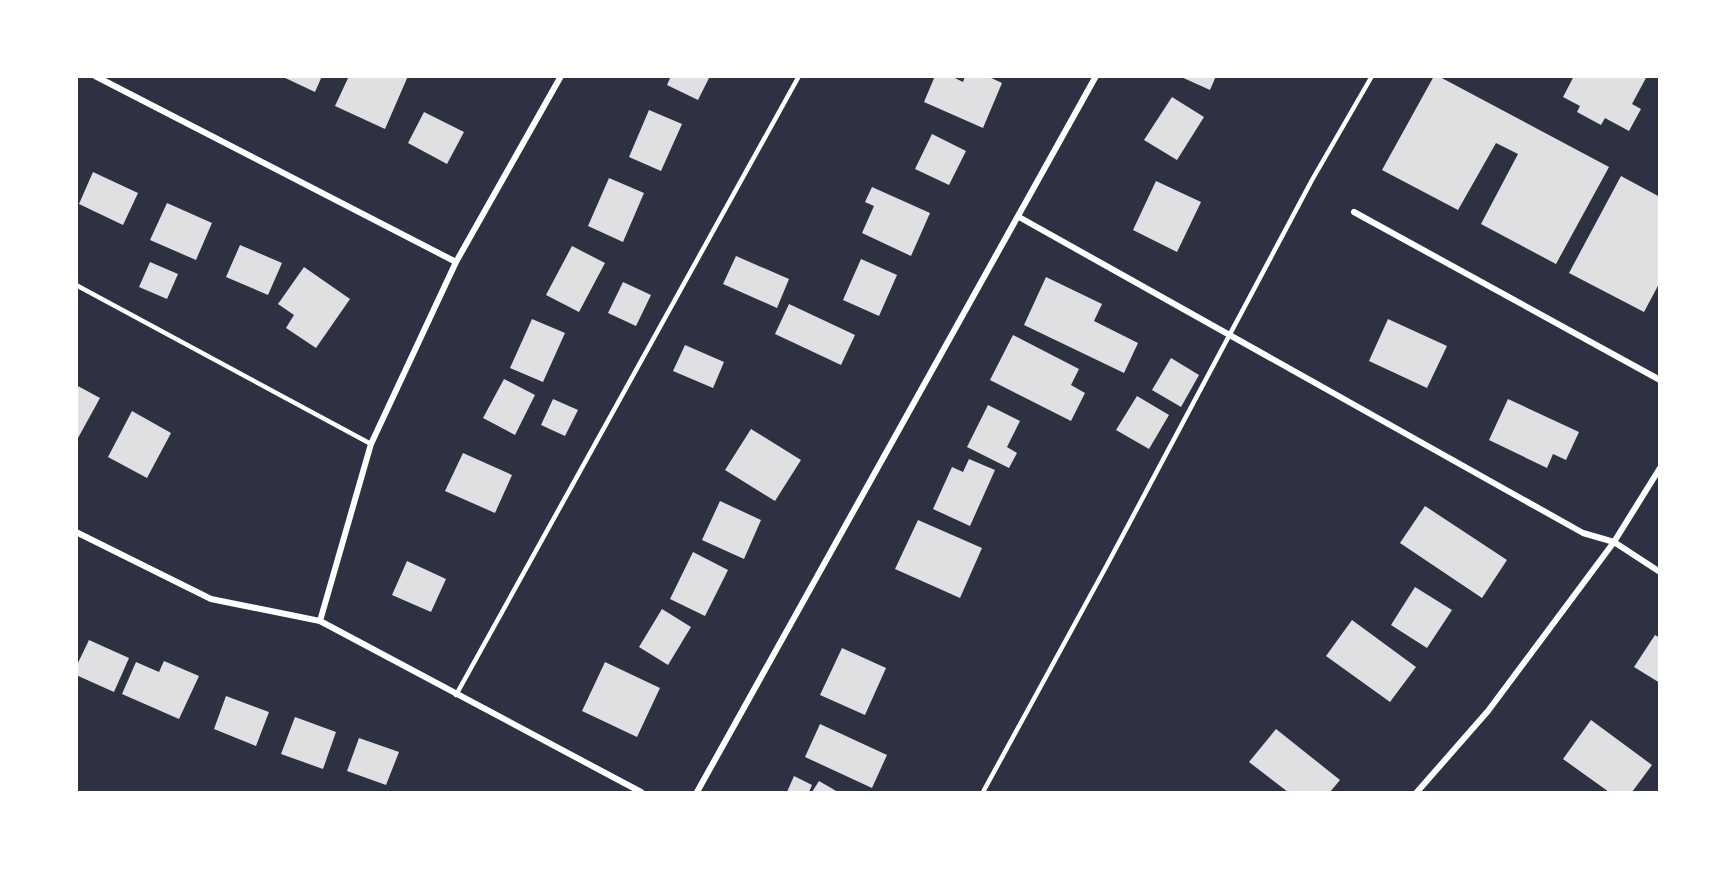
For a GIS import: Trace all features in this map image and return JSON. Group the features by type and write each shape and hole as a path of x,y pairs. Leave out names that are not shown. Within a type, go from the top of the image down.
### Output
{"street":[{"path":"95,76 456,261"},
{"path":"320,621 371,444 456,261 561,76"},
{"path":"697,792 1096,76"},
{"path":"1354,212 1659,380"},
{"path":"1019,217 1583,533 1614,542 1659,572"},
{"path":"1417,792 1488,711 1614,542 1659,468"},
{"path":"76,532 211,599 320,621 641,792"}],"lane":[{"path":"456,695 799,76"},
{"path":"983,792 1312,180 1372,76"},
{"path":"76,285 371,444"}],"building":[{"path":"281,76 322,76 315,92"},
{"path":"349,76 408,76 385,129 335,106"},
{"path":"671,76 710,76 698,100 667,85"},
{"path":"935,76 951,76 963,82 965,76 987,76 1002,83 983,128 924,102"},
{"path":"1179,76 1216,76 1210,90"},
{"path":"1434,76 1438,76 1609,167 1556,264 1481,224 1518,154 1496,143 1458,210 1382,170"},
{"path":"1574,76 1647,76 1632,104 1641,109 1629,131 1605,118 1601,125 1577,112 1580,106 1563,97"},
{"path":"1172,97 1204,117 1177,160 1144,140"},
{"path":"649,110 682,124 661,171 629,157"},
{"path":"424,112 464,132 447,164 408,143"},
{"path":"932,134 966,151 949,185 915,169"},
{"path":"93,172 138,193 123,225 79,204"},
{"path":"1621,176 1660,197 1660,282 1644,312 1569,273"},
{"path":"609,178 644,193 623,242 588,226"},
{"path":"1156,181 1201,202 1177,252 1133,230"},
{"path":"872,187 930,213 911,256 862,233 874,206 865,202"},
{"path":"167,203 212,223 196,260 150,240"},
{"path":"240,245 282,263 268,295 226,277"},
{"path":"572,246 605,263 579,312 546,295"},
{"path":"736,256 789,279 777,308 723,284"},
{"path":"861,259 897,275 879,316 843,300"},
{"path":"150,262 178,274 167,299 139,287"},
{"path":"304,267 350,299 316,348 286,328 294,315 278,304"},
{"path":"1046,277 1102,304 1094,321 1138,343 1124,373 1024,325"},
{"path":"623,282 651,295 636,326 608,313"},
{"path":"789,304 855,335 841,365 775,334"},
{"path":"532,319 565,333 543,382 510,368"},
{"path":"1388,319 1447,346 1427,388 1369,361"},
{"path":"1013,335 1079,369 1071,385 1085,393 1071,421 990,380"},
{"path":"685,345 724,362 713,388 673,371"},
{"path":"1171,358 1199,375 1181,407 1152,390"},
{"path":"504,379 535,395 515,435 483,418"},
{"path":"76,385 100,398 78,438 76,437"},
{"path":"1137,396 1169,415 1149,449 1116,430"},
{"path":"553,399 578,410 565,436 541,425"},
{"path":"1508,399 1579,432 1566,460 1553,454 1547,468 1489,440"},
{"path":"988,405 1020,421 1007,447 1017,453 1009,468 967,447"},
{"path":"132,411 171,433 147,478 108,457"},
{"path":"751,429 801,460 775,501 725,470"},
{"path":"463,453 512,475 495,513 445,491"},
{"path":"969,459 995,470 970,526 933,509 952,467 963,472"},
{"path":"720,501 761,520 744,559 702,540"},
{"path":"1425,506 1507,560 1482,598 1400,543"},
{"path":"918,520 982,548 960,598 895,569"},
{"path":"693,552 728,570 705,616 670,599"},
{"path":"407,561 446,579 431,612 392,595"},
{"path":"1415,587 1452,610 1427,648 1391,625"},
{"path":"662,609 691,627 668,665 639,647"},
{"path":"1352,620 1416,667 1390,702 1326,656"},
{"path":"1655,635 1660,638 1660,683 1634,667"},
{"path":"89,640 129,658 114,692 76,675 76,667"},
{"path":"842,648 886,668 865,715 820,695"},
{"path":"164,661 199,676 179,719 122,694 136,662 159,672"},
{"path":"605,662 660,688 637,737 582,711"},
{"path":"226,696 269,712 256,746 214,729"},
{"path":"295,717 336,732 323,769 281,754"},
{"path":"1591,720 1652,765 1632,792 1609,792 1563,759"},
{"path":"820,724 887,755 872,788 805,757"},
{"path":"1276,729 1340,780 1330,792 1288,792 1249,762"},
{"path":"359,738 399,752 386,785 347,771"},
{"path":"794,776 812,785 809,792 787,792"},
{"path":"819,781 838,792 812,792"}]}
